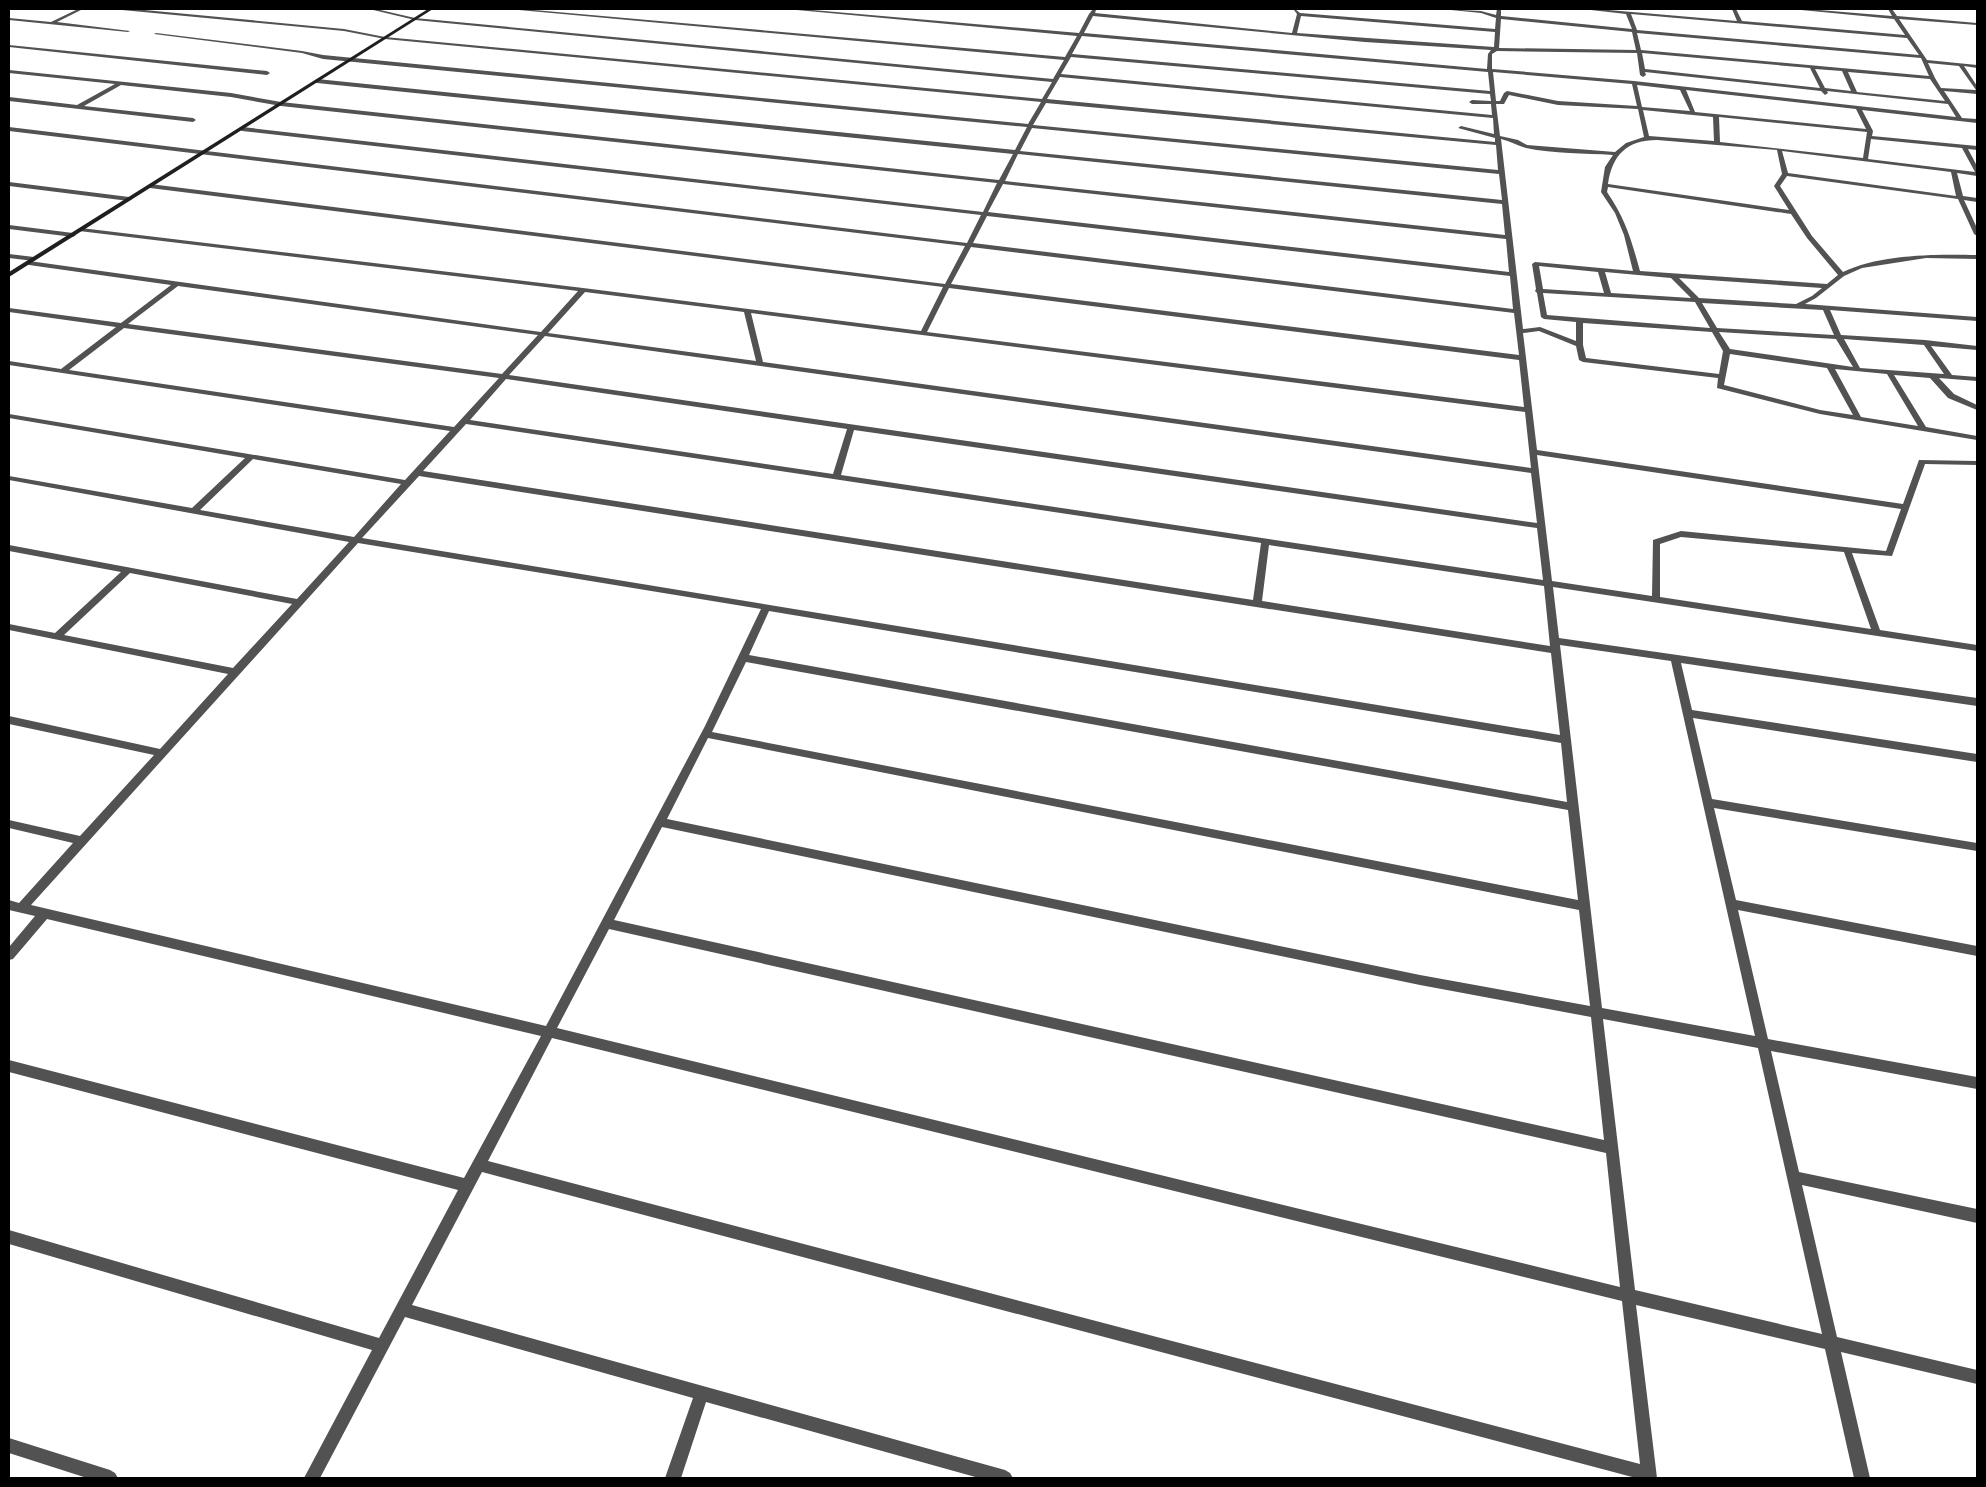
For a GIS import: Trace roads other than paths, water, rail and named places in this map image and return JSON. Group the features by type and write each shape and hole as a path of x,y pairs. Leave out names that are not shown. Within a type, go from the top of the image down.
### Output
{"street":[{"path":"51,23 81,9"},
{"path":"122,9 344,30 385,38 1044,101 1516,140 1525,146 1538,148 1618,154"},
{"path":"371,9 415,19 1495,118"},
{"path":"9,275 431,9"},
{"path":"510,9 1068,57 1493,98 1502,103 1507,92 1558,103 1693,113 1977,148"},
{"path":"788,9 845,11 1490,72 1634,83 1977,121"},
{"path":"1295,9 1299,14 1497,31"},
{"path":"1443,9 1481,12 1498,17 1853,51 1977,66"},
{"path":"480,1165 1649,1476 1490,72 1489,57 1496,49 1499,9"},
{"path":"1584,9 1908,37"},
{"path":"1734,9 1740,22"},
{"path":"1793,9 1977,24"},
{"path":"1890,9 1923,59 1932,78 1961,120"},
{"path":"923,333 1030,126 1093,11 1294,34 1496,49 1598,52 1640,51 1932,78"},
{"path":"1628,13 1636,30 1644,84"},
{"path":"1294,34 1299,14"},
{"path":"1862,15 1865,21"},
{"path":"9,19 128,30"},
{"path":"1780,26 1782,33"},
{"path":"1869,28 1873,34"},
{"path":"156,34 302,52 323,57 1501,172"},
{"path":"1785,39 1788,45"},
{"path":"9,46 267,73"},
{"path":"1853,51 1857,58"},
{"path":"1861,64 1864,71"},
{"path":"1960,64 1977,91"},
{"path":"1811,66 1829,105"},
{"path":"1642,70 1949,103"},
{"path":"1844,70 1855,93"},
{"path":"9,71 231,95 281,104 1509,237"},
{"path":"317,81 1504,202"},
{"path":"1634,83 1648,138"},
{"path":"78,107 120,84"},
{"path":"1682,88 1693,113"},
{"path":"1940,89 1977,91"},
{"path":"1472,102 1493,98"},
{"path":"9,99 193,120"},
{"path":"1859,109 1870,134 1865,160"},
{"path":"1716,116 1717,143"},
{"path":"1461,128 1498,140"},
{"path":"9,129 1517,311"},
{"path":"242,129 1513,274"},
{"path":"1638,273 1634,253 1618,213 1604,192 1608,168 1618,154 1632,141 1648,138 1717,143 1779,149 1954,172 1977,173 1964,147"},
{"path":"1779,149 1785,174"},
{"path":"1954,172 1960,198 1977,234"},
{"path":"1785,174 1977,200"},
{"path":"1785,174 1776,186 1809,237 1842,275"},
{"path":"9,184 130,199"},
{"path":"1606,185 1793,212"},
{"path":"150,186 1522,358"},
{"path":"9,227 73,235"},
{"path":"81,230 583,290 1528,410"},
{"path":"1797,306 1814,297 1842,275 1860,266 1910,258 1947,255 1977,257"},
{"path":"9,256 177,283 1535,471"},
{"path":"1828,286 1673,276 1535,264 1538,291 1544,317 1714,330 1925,342 1977,348"},
{"path":"1601,270 1608,296"},
{"path":"1673,276 1697,300 1727,351 1720,386 1797,407 1977,438"},
{"path":"63,371 177,283"},
{"path":"15,906 82,841 583,290"},
{"path":"1538,291 1797,306 1977,319"},
{"path":"1826,308 1838,336 1858,370"},
{"path":"9,310 505,377 1541,526"},
{"path":"747,311 760,364"},
{"path":"1580,321 1580,345 1583,360 1721,376"},
{"path":"1519,332 1540,329 1580,345"},
{"path":"1925,342 1949,376"},
{"path":"1727,351 1830,367 1977,379"},
{"path":"9,363 456,430"},
{"path":"1830,367 1859,419"},
{"path":"1889,372 1924,430"},
{"path":"1932,375 1951,396 1977,408"},
{"path":"9,416 408,483"},
{"path":"464,421 1977,648"},
{"path":"836,477 851,426"},
{"path":"1533,452 1906,507"},
{"path":"194,511 252,456"},
{"path":"1656,601 1656,542 1681,534 1889,554 1922,462 1977,463"},
{"path":"417,473 1257,603 1555,645 1675,658 1977,702"},
{"path":"9,478 356,540 1566,740"},
{"path":"1257,603 1265,542"},
{"path":"9,548 300,602"},
{"path":"1847,550 1877,634"},
{"path":"57,636 128,570"},
{"path":"312,1478 480,1165 705,734 744,658 766,607"},
{"path":"9,627 236,672"},
{"path":"744,658 1573,807"},
{"path":"1675,658 1862,1478"},
{"path":"1688,713 1977,758"},
{"path":"9,720 161,753"},
{"path":"705,734 1584,906"},
{"path":"1709,803 1977,848"},
{"path":"659,822 1420,980 1977,1083"},
{"path":"9,824 82,841"},
{"path":"1732,904 1977,951"},
{"path":"15,906 549,1032 1629,1296 1977,1377"},
{"path":"9,955 45,913"},
{"path":"606,923 1612,1148"},
{"path":"9,1066 468,1186"},
{"path":"1793,1177 1977,1216"},
{"path":"9,1237 382,1346"},
{"path":"402,1309 1005,1478"},
{"path":"673,1478 702,1393"},
{"path":"9,1445 110,1478"}]}
